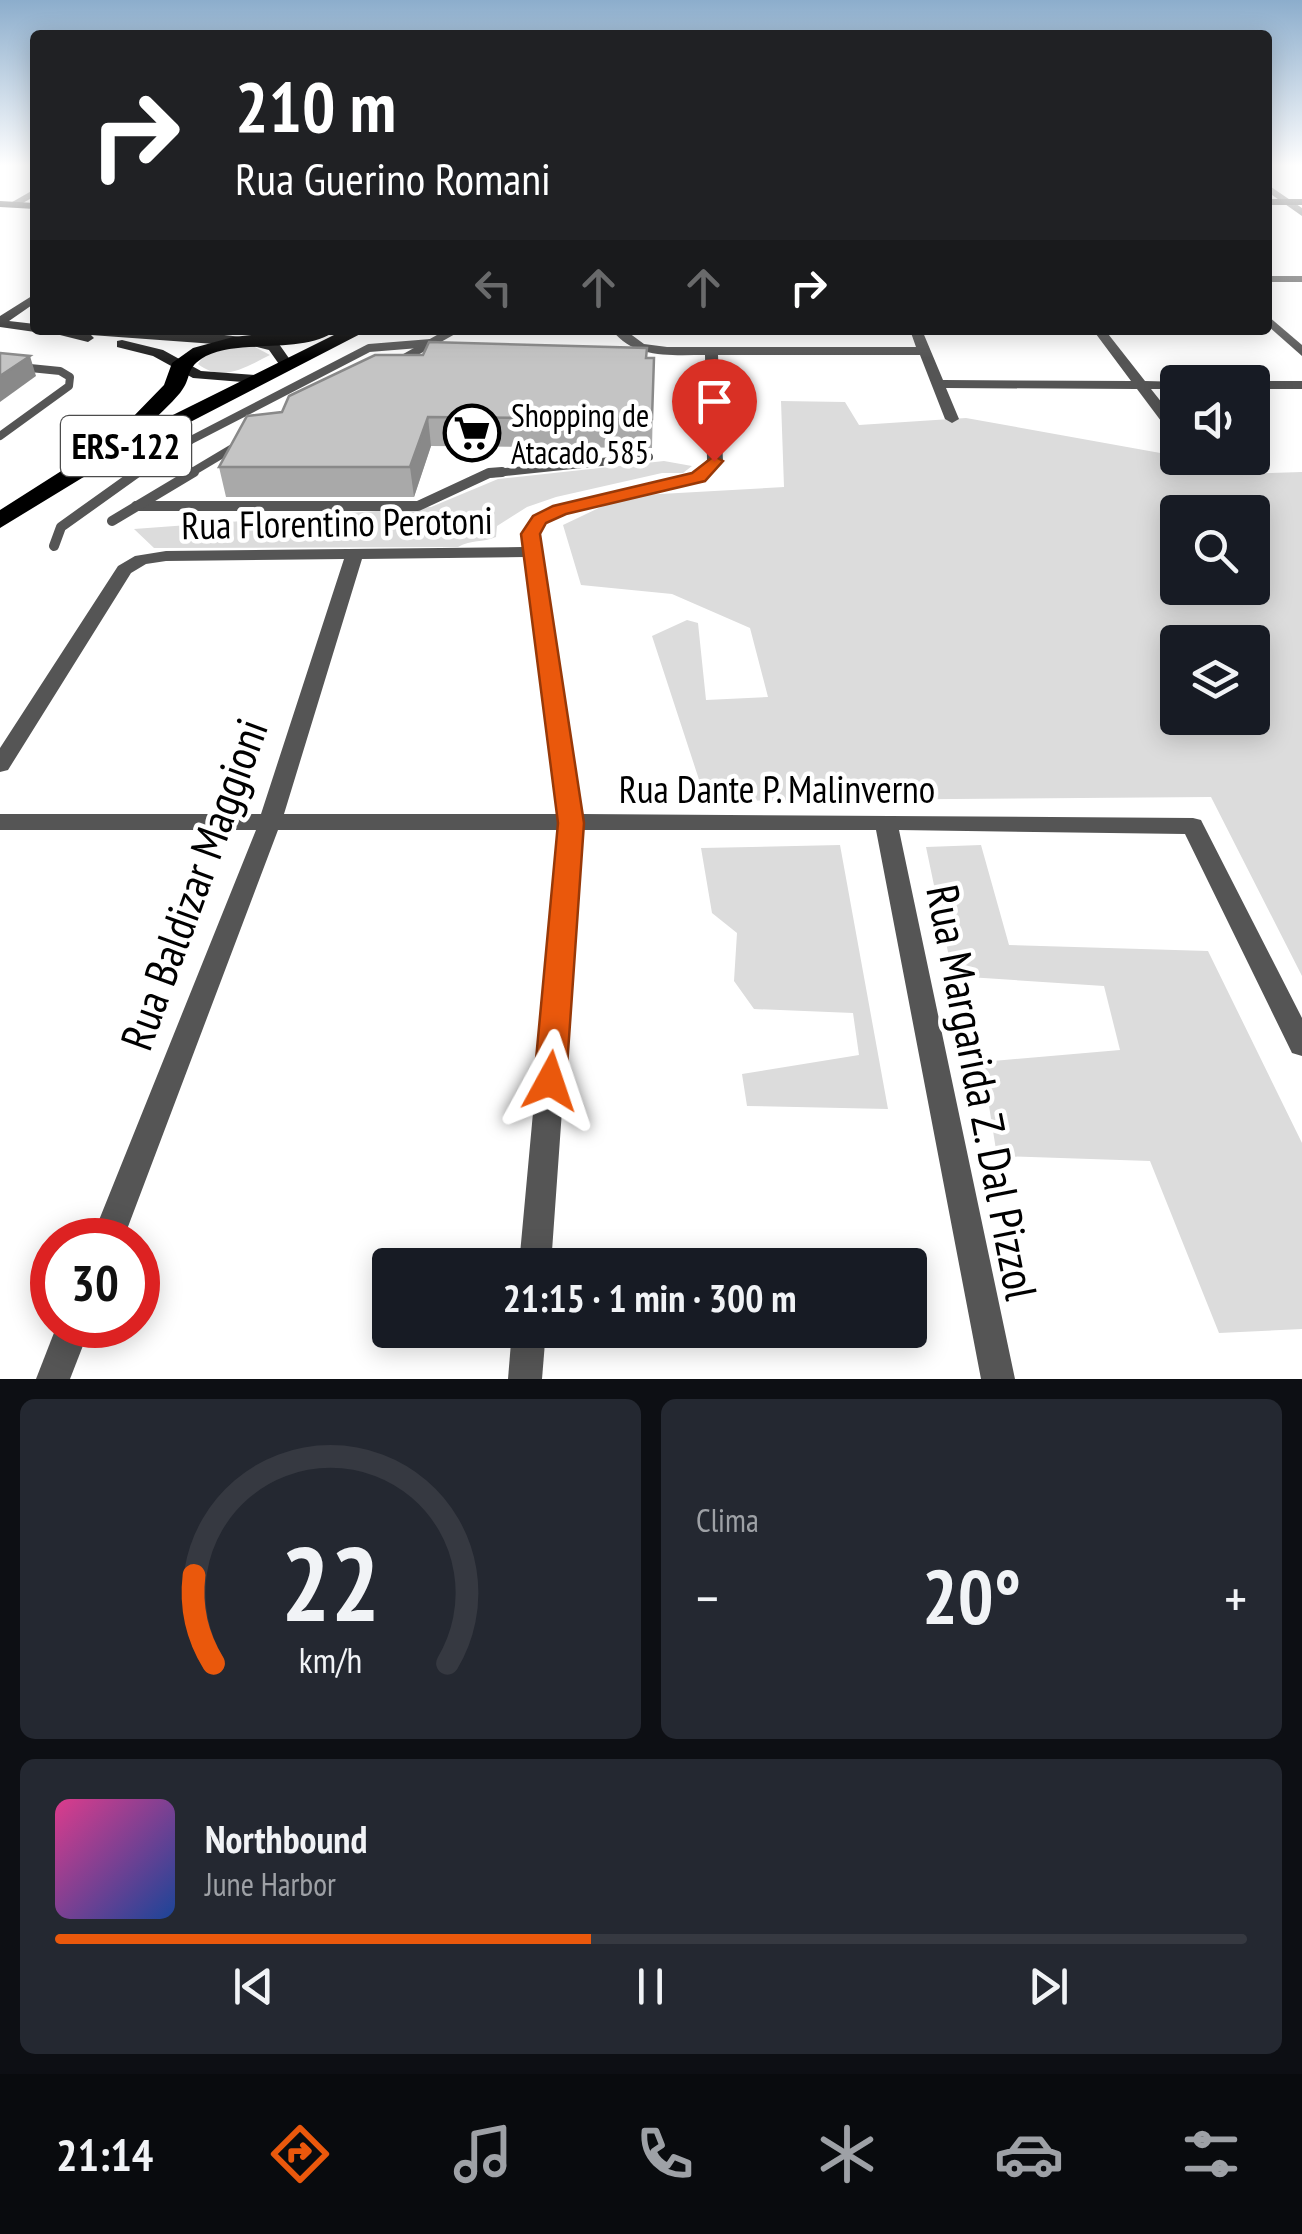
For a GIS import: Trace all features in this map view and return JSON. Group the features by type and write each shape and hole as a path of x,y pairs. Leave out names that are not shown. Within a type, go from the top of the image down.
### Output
{"highway":[{"path":"140,422 174,387 179,368 216,339 274,340 302,335"},
{"name":"ERS-122","path":"0,521 74,473 256,379 322,335"},
{"name":"ERS-122","path":"0,502 140,422 346,335"}],"main road":[{"path":"0,322 30,301"},
{"path":"0,322 30,327"},
{"path":"73,335 137,347 198,375 256,379"},
{"path":"153,335 274,347 283,360"}],"street":[{"path":"1272,279 1302,279"},
{"path":"1272,324 1302,352"},
{"path":"622,335 627,342 642,348 924,351"},
{"path":"918,335 952,419"},
{"path":"1103,335 1160,411"},
{"path":"536,1248 571,823 530,534 539,520 560,510 698,477 714,461 711,351"},
{"path":"940,384 1160,384"},
{"path":"1270,385 1302,385"},
{"name":"Rua Florentino Perotoni","path":"0,765 124,570 141,560 166,556 533,552"},
{"name":"Rua Baldizar Maggioni","path":"116,1218 270,822 354,556"},
{"name":"Rua Dante P. Malinverno","path":"0,822 1193,826 1302,1045"},
{"name":"Rua Margarida Z. Dal Pizzol","path":"886,822 998,1379"},
{"path":"53,1379 65,1348"},
{"path":"525,1379 528,1348"}],"lane":[{"path":"382,369 445,335"},
{"path":"54,546 61,527 156,459 191,440 369,348 431,343"},
{"path":"398,361 418,362"},
{"path":"0,365 60,371 70,377 68,386 0,436"},
{"path":"112,521 254,436"},
{"path":"136,506 418,506 489,473 649,457"}],"shaded area":[{"path":"251,345 270,355 225,373 198,364 206,353"},
{"path":"781,401 845,402 859,425 966,418 1160,453 1160,475 1302,472 1302,976 1211,797 706,801 652,636 687,620 698,623 706,700 768,697 750,628 672,594 581,585 563,525 624,496 784,487"},
{"path":"664,461 692,466 683,473 662,473 527,507 497,526 496,537 458,547 154,548 134,529 431,507 498,479"},
{"path":"840,845 888,1109 747,1106 742,1074 859,1055 853,1013 754,1009 734,981 737,933 712,913 701,848"},
{"path":"981,845 1009,945 1208,951 1302,1143 1302,1329 1219,1333 1150,1161 997,1156 982,1062 1120,1050 1104,986 953,976 926,847"}],"building":[{"name":"Shopping de Atacado 585","path":"429,342 647,348 646,358 654,358 652,419 428,417 410,467 219,467 247,416 282,412 289,396 375,355 423,355"},
{"path":"0,353 30,356 0,376"}],"place":[{"name":"Shopping de Atacado 585","path":"472,433"}],"route":[{"path":"550,1081 571,823 530,534 539,520 560,510 698,477 714,461"}]}
